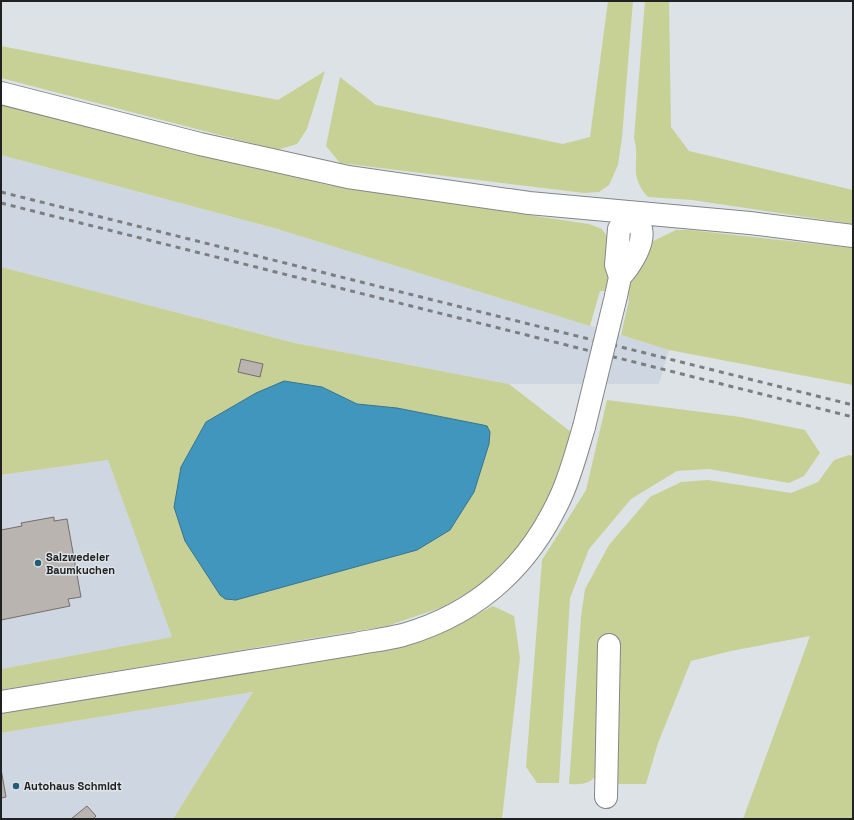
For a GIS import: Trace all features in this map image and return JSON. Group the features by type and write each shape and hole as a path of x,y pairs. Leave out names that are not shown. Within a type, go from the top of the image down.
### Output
{"street":[{"path":"1,93 200,144 348,177 529,203 750,223 853,236"},
{"path":"1,702 402,635 436,623 467,608 507,577 530,551 562,496 584,427 618,286 616,265 619,229 632,212"},
{"path":"606,796 609,645"}],"shaded area":[{"path":"1,155 274,228 669,350 659,384 509,384 295,343 1,267"},
{"path":"108,460 173,637 1,669 1,475"},
{"path":"254,692 173,819 1,819 1,733"}],"green space":[{"path":"608,1 633,1 622,138 618,165 609,185 599,192 584,193 340,163 326,146 340,77 376,105 563,144 590,137"},
{"path":"645,1 669,1 671,127 689,151 853,190 853,224 692,200 648,197 642,189 636,175 636,146 634,138"},
{"path":"1,46 278,100 325,71 307,129 297,144 277,150 1,78"},
{"path":"1,101 327,185 589,224 602,229 609,239 609,291 600,291 590,326 274,228 1,155"},
{"path":"676,230 690,230 853,248 853,385 669,350 621,335 629,300 627,283 651,242"},
{"path":"1,267 295,343 509,384 571,432 555,494 525,541 480,585 443,607 387,626 1,690 1,669 172,637 108,460 1,475","holes":["322,387 357,404 397,408 487,426 489,444 474,492 450,530 417,550 236,600 225,599 220,595 185,541 174,507"]},
{"path":"607,400 741,417 805,430 820,453 804,476 789,483 709,469 677,471 631,499 589,549 570,598 559,783 537,783 526,767 542,560 586,490"},
{"path":"849,455 853,456 853,819 743,819 810,636 731,651 691,661 658,743 646,784 615,784 620,642 603,647 602,769 588,782 569,784 581,617 585,589 609,545 650,497 681,482 708,480 791,493 818,482 834,460"},
{"path":"493,606 514,616 520,658 502,819 173,819 253,692 1,733 1,713 226,673 460,623"}],"water":[{"path":"284,381 322,387 357,404 397,408 487,426 490,432 489,444 474,492 450,530 417,550 236,600 225,599 220,595 185,541 174,507 181,467 206,422 256,393"}],"building":[{"path":"241,359 263,364 260,377 238,372"},
{"name":"Salzwedeler Baumkuchen","path":"54,517 54,521 67,519 81,597 68,599 70,606 1,620 1,530 22,526 21,523"},
{"path":"1,769 6,797 1,798"},
{"path":"87,806 96,816 93,819 71,819"}],"railway":[{"path":"1,192 853,405"},
{"path":"1,203 853,417"}],"place":[{"name":"Salzwedeler Baumkuchen","path":"38,563"},
{"name":"Autohaus Schmidt","path":"16,786"}]}
